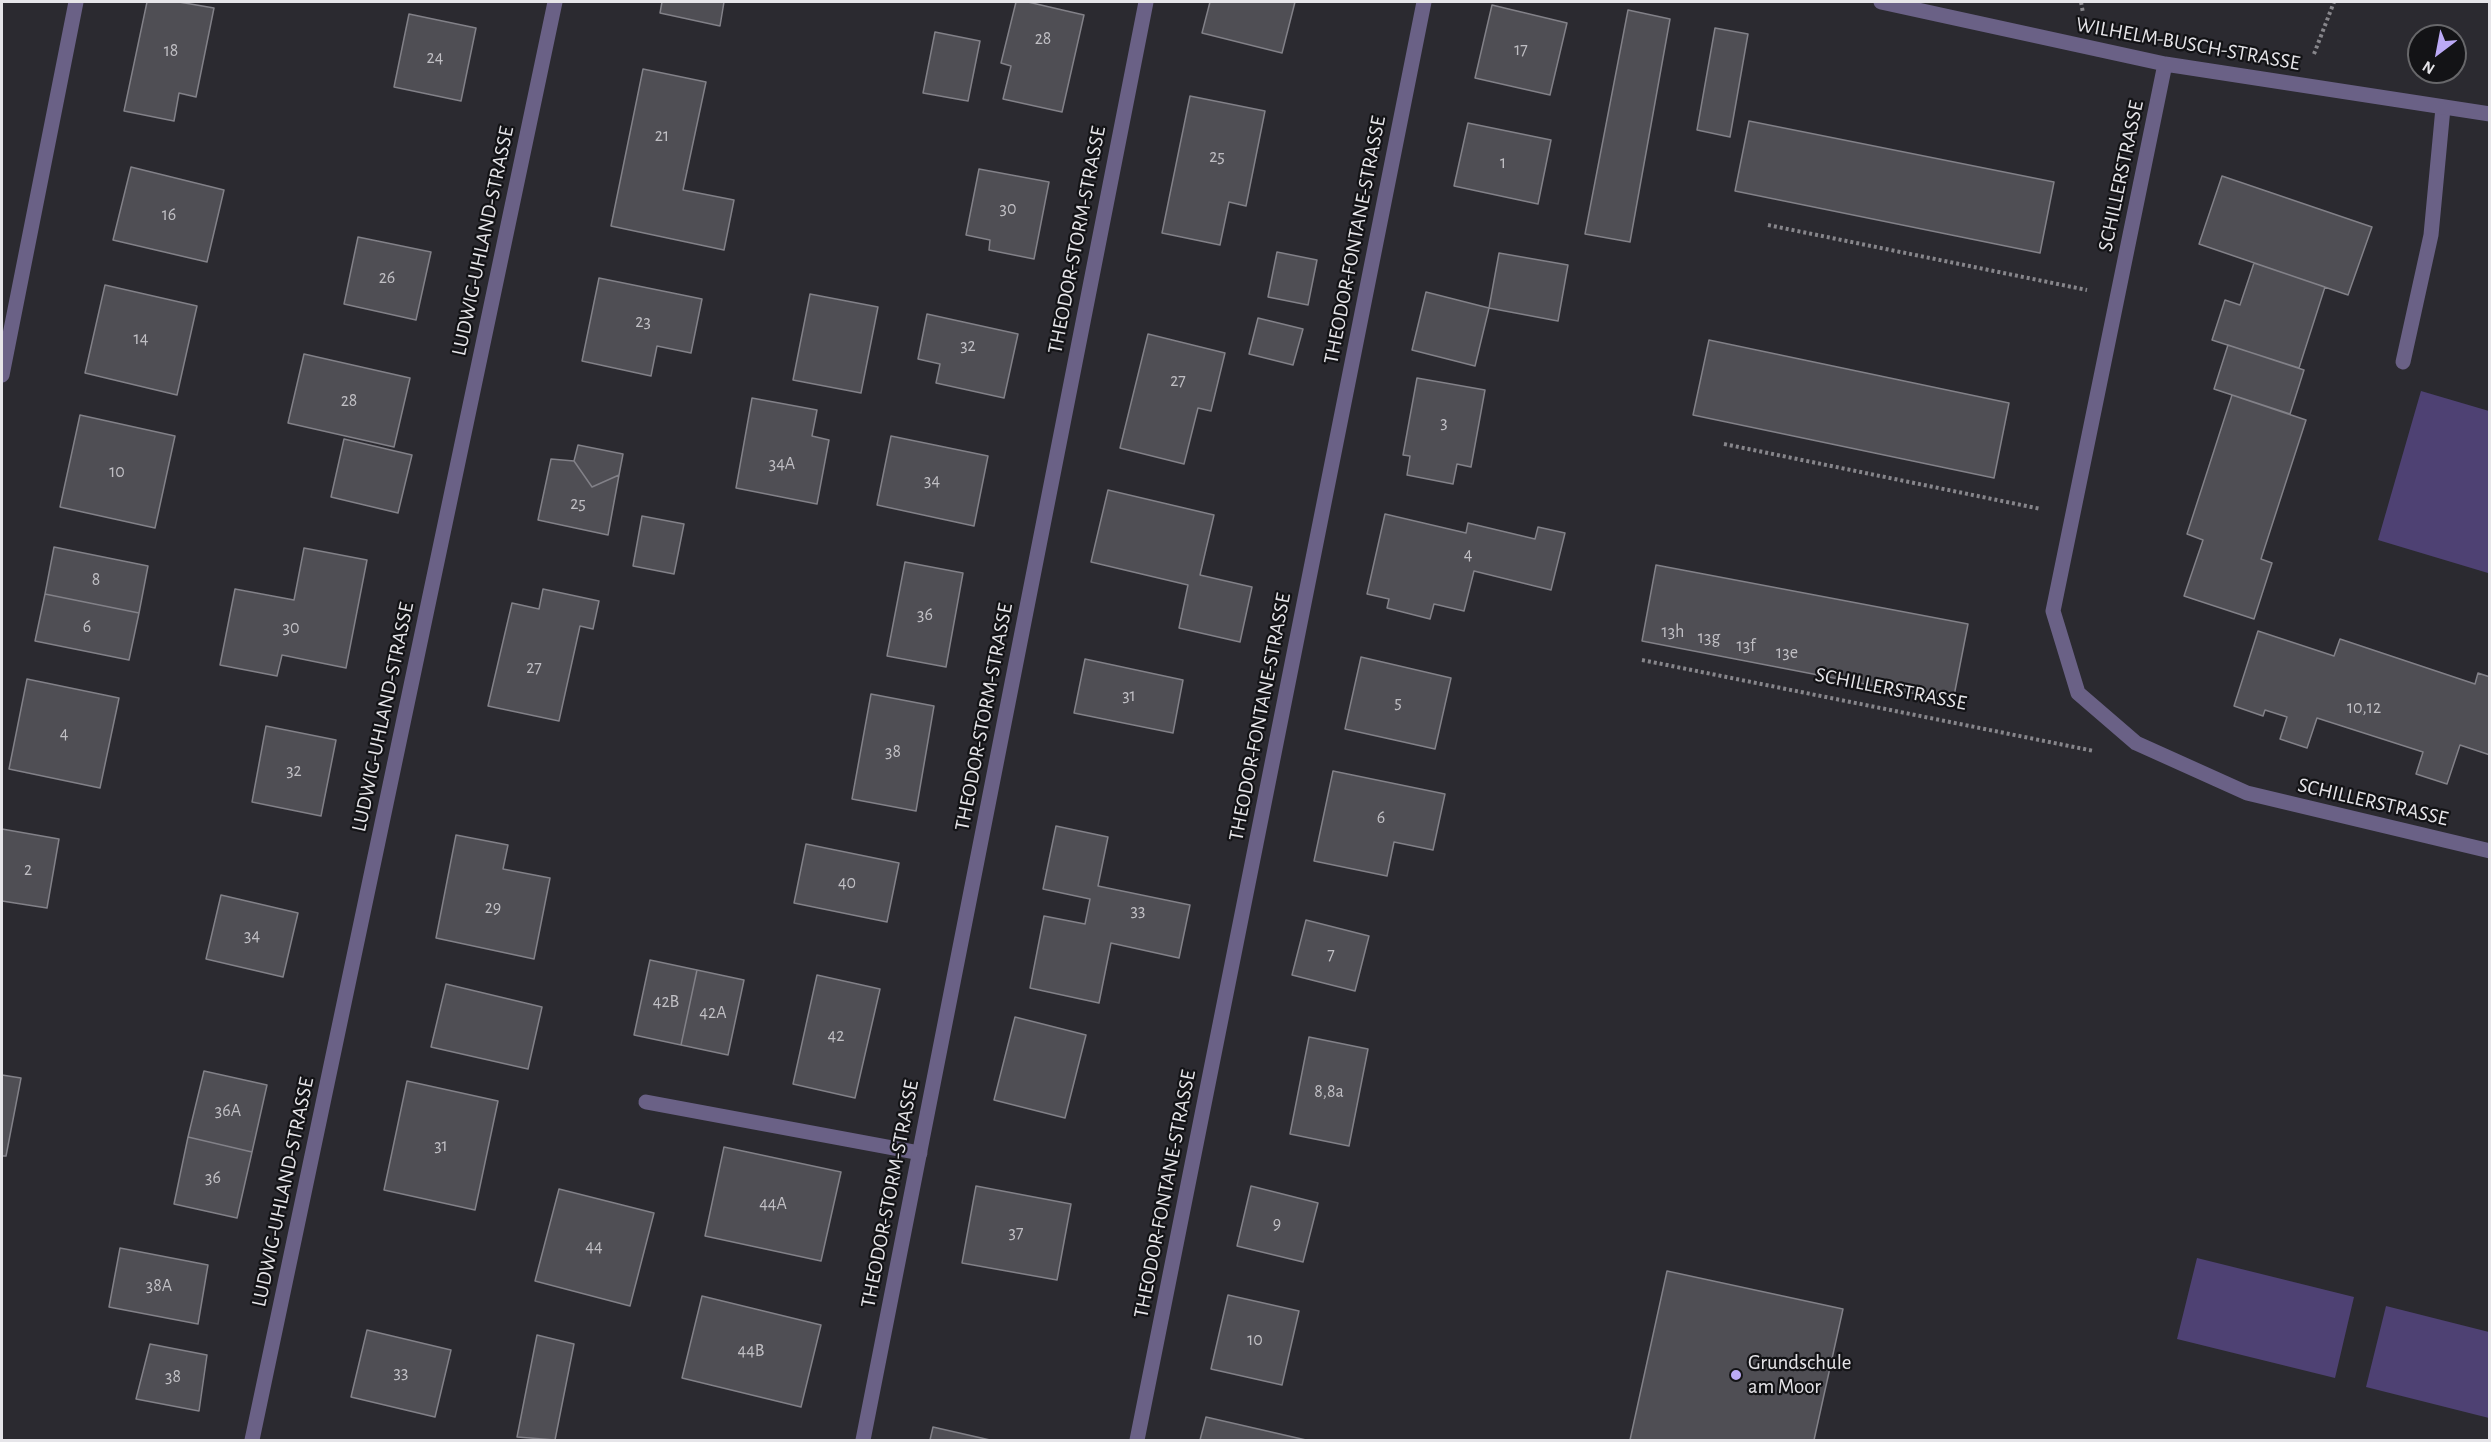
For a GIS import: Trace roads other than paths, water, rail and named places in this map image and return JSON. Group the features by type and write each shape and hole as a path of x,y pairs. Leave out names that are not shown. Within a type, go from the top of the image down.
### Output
{"street":[{"path":"2,375 76,2"},
{"name":"LUDWIG-UHLAND-STRASSE","path":"252,1440 555,2"},
{"name":"THEODOR-STORM-STRASSE","path":"864,1440 1146,2"},
{"name":"THEODOR-FONTANE-STRASSE","path":"1137,1440 1424,2"},
{"name":"WILHELM-BUSCH-STRASSE","path":"1881,2 2165,64 2490,114"},
{"name":"SCHILLERSTRASSE","path":"2165,64 2053,611 2078,693 2136,743 2247,794 2490,850"},
{"path":"2403,362 2432,235 2443,108"},
{"path":"646,1102 920,1153"}],"place":[{"name":"Grundschule am Moor","path":"1736,1375"}]}
